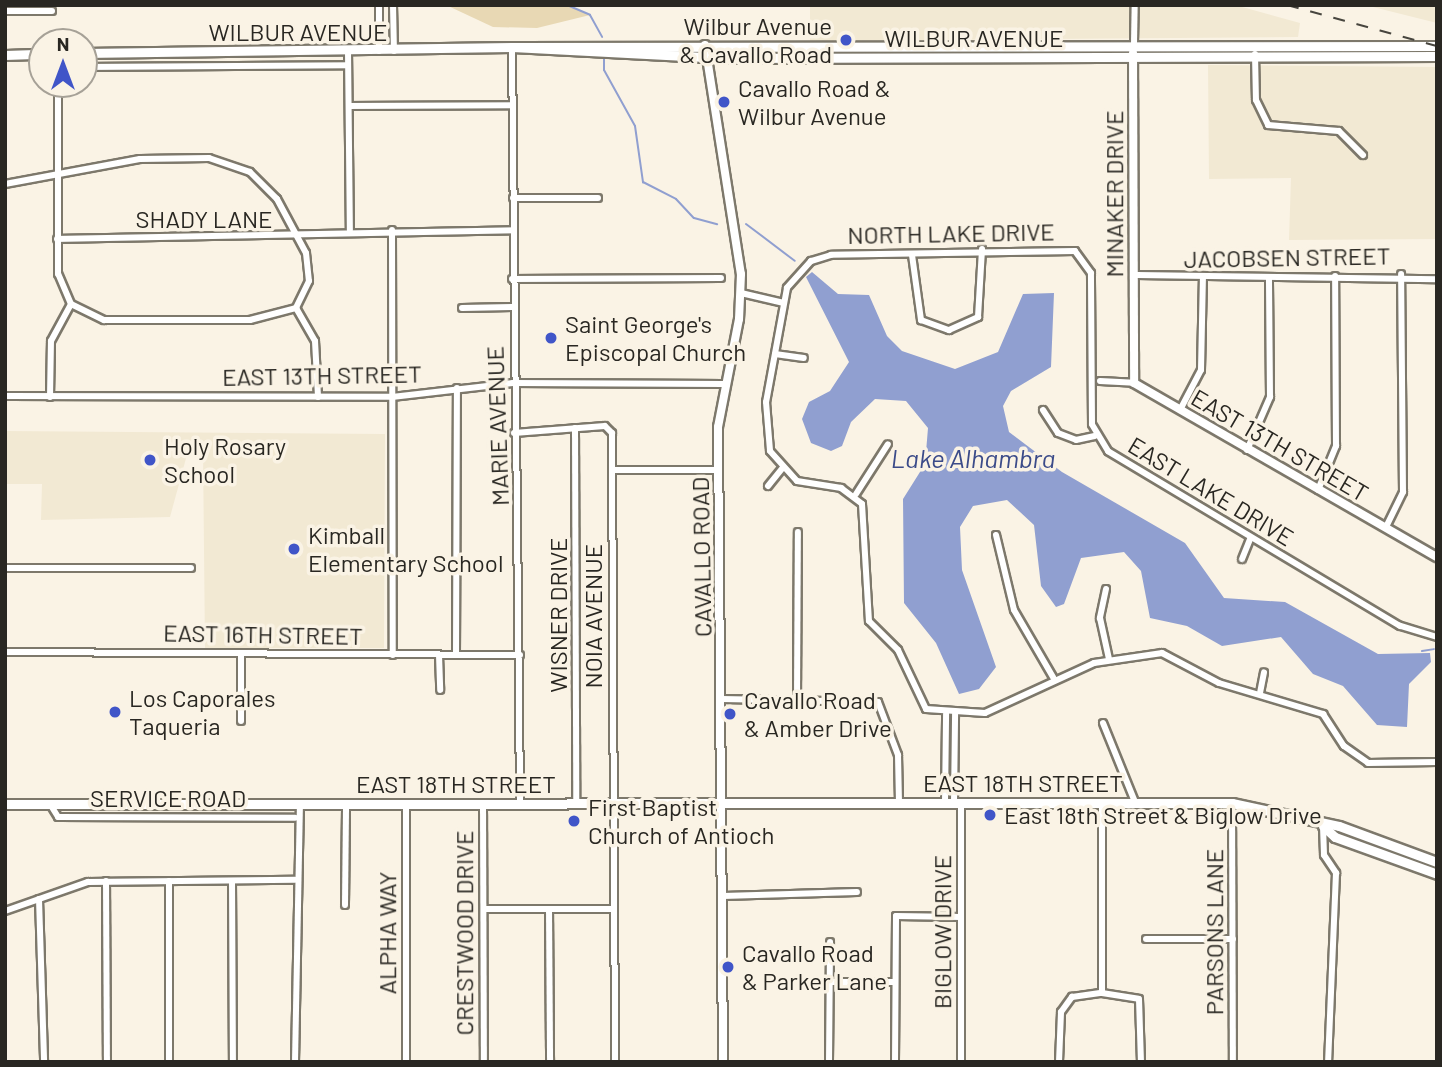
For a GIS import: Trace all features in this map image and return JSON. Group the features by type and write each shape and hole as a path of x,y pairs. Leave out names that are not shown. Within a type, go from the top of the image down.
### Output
{"main road":[{"name":"WILBUR AVENUE","path":"98,53 705,45 1134,44 1437,55"},
{"path":"928,56 958,45"},
{"name":"WILBUR AVENUE","path":"1371,51 1437,46"},
{"name":"WILBUR AVENUE","path":"512,47 707,57 1133,56 1255,49"},
{"path":"7,56 28,55"},
{"name":"EAST 18TH STREET","path":"5,804 1232,803 1323,826 1437,862"},
{"name":"EAST 18TH STREET","path":"1323,826 1335,837 1437,874"}],"street":[{"path":"379,5 379,51"},
{"path":"393,5 394,51"},
{"name":"MINAKER DRIVE","path":"1134,383 1137,275 1133,56 1135,5"},
{"path":"5,11 52,11"},
{"name":"CAVALLO ROAD","path":"705,45 741,293 724,384 718,470 723,803 723,1062"},
{"name":"MARIE AVENUE","path":"512,47 513,383 514,432 520,469 520,803"},
{"path":"1255,49 1256,100 1268,125 1339,131 1363,155"},
{"path":"348,51 350,230"},
{"path":"98,67 348,65"},
{"path":"58,98 59,284 72,304 104,320 250,320 296,308"},
{"path":"349,106 513,106"},
{"path":"5,184 115,161 231,162 266,184 296,237 310,269 296,308 315,341 318,397"},
{"path":"513,198 598,198"},
{"name":"SHADY LANE","path":"57,239 296,237 350,230 513,230"},
{"path":"392,230 393,655"},
{"path":"912,255 921,320 949,330 978,317 982,249"},
{"name":"NORTH LAKE DRIVE","path":"784,303 793,278 818,258 912,255 982,249 1065,249 1083,256"},
{"name":"EAST LAKE DRIVE","path":"1083,256 1091,273 1095,436 1108,451 1250,539 1400,626 1437,637"},
{"path":"1385,527 1403,492 1401,274"},
{"name":"JACOBSEN STREET","path":"1137,275 1269,278 1401,274 1437,279"},
{"path":"1318,490 1336,446 1335,276"},
{"path":"512,279 721,278"},
{"path":"1180,410 1201,370 1203,278"},
{"path":"1246,451 1270,397 1269,278"},
{"path":"741,293 784,303 766,429 782,469 797,481 856,494"},
{"path":"50,397 51,341 72,304"},
{"path":"462,308 512,307"},
{"path":"775,354 804,358"},
{"name":"EAST 13TH STREET","path":"1100,381 1134,383 1246,451 1437,557"},
{"name":"EAST 13TH STREET","path":"5,397 392,397 513,383 724,384"},
{"path":"456,655 457,388"},
{"path":"1044,410 1058,433 1076,440 1095,436"},
{"path":"514,432 575,428"},
{"name":"NOIA AVENUE","path":"575,428 609,428 613,470 614,1062"},
{"name":"WISNER DRIVE","path":"575,428 576,804"},
{"path":"856,494 888,444"},
{"path":"768,486 782,469"},
{"path":"613,470 718,470"},
{"path":"856,494 867,520 869,621 898,650 918,700 951,714 985,713 1053,677 1109,659 1162,653 1219,683 1261,693 1324,714 1344,746 1368,763 1437,762"},
{"path":"797,699 798,532"},
{"path":"996,535 1014,610 1053,677"},
{"path":"1242,559 1250,539"},
{"path":"5,568 191,568"},
{"path":"1106,589 1100,618 1109,659"},
{"name":"EAST 16TH STREET","path":"5,652 520,655"},
{"path":"241,653 241,721"},
{"path":"439,655 440,690"},
{"path":"1261,693 1264,673"},
{"path":"722,699 878,702 898,755 900,803"},
{"name":"BIGLOW DRIVE","path":"951,714 953,802 961,917 961,1062"},
{"path":"1102,723 1135,802"},
{"path":"1101,802 1102,993"},
{"path":"295,1062 295,818 300,803"},
{"path":"345,905 346,803"},
{"name":"PARSONS LANE","path":"1232,803 1233,1062"},
{"name":"SERVICE ROAD","path":"50,804 58,817 295,818"},
{"name":"ALPHA WAY","path":"406,804 406,1062"},
{"name":"CRESTWOOD DRIVE","path":"483,804 484,1062"},
{"path":"1323,826 1324,855 1336,873 1328,1062"},
{"path":"5,911 76,884 106,881 295,880"},
{"path":"106,881 107,1062"},
{"path":"169,881 169,1062"},
{"path":"232,881 233,1062"},
{"path":"723,896 857,892"},
{"path":"39,899 44,1062"},
{"path":"484,909 614,909"},
{"path":"550,909 550,1062"},
{"path":"895,1062 895,916 961,917"},
{"path":"1146,939 1233,939"},
{"path":"829,1062 830,942"},
{"path":"830,982 894,982"},
{"path":"1059,1062 1061,1012 1072,997 1102,993 1139,999 1140,1062"}],"shaded area":[{"path":"446,5 567,5 590,15 537,28 493,27"},
{"path":"810,5 1235,5 1300,23 1298,37 810,41"},
{"path":"1365,5 1437,5 1437,23"},
{"path":"1208,65 1437,67 1437,239 1289,240 1291,178 1209,179"},
{"name":"Kimball Elementary School","path":"5,431 385,434 384,648 205,648 203,450 188,451 170,517 41,520 42,484 5,484"}],"water":[{"name":"Lake Alhambra","path":"812,272 838,294 869,295 887,336 902,351 955,369 998,352 1023,294 1054,293 1051,367 1011,391 1003,406 1009,432 1062,472 1185,543 1224,598 1285,602 1378,654 1430,653 1431,662 1409,684 1407,727 1377,725 1343,686 1313,674 1281,637 1222,646 1187,626 1150,618 1141,571 1124,552 1081,558 1064,604 1056,607 1041,586 1034,525 1007,500 973,506 960,527 962,570 996,667 979,689 959,694 936,643 904,603 903,499 925,464 928,428 906,401 875,399 851,422 842,446 831,451 811,443 802,419 809,402 830,391 849,362 806,277"}],"waterway":[{"path":"567,5 590,15 602,37"},
{"path":"604,57 604,70 635,126 643,182 676,199 694,218 717,224"},
{"path":"746,224 795,261"},
{"path":"1422,651 1434,649"}],"railway":[{"path":"1287,5 1437,46"}],"place":[{"name":"Wilbur Avenue & Cavallo Road","path":"846,40"},
{"name":"Cavallo Road & Wilbur Avenue","path":"724,102"},
{"name":"Saint George's Episcopal Church","path":"551,338"},
{"name":"Holy Rosary School","path":"150,460"},
{"name":"Kimball Elementary School","path":"294,549"},
{"name":"Los Caporales Taqueria","path":"115,712"},
{"name":"Cavallo Road & Amber Drive","path":"730,714"},
{"name":"East 18th Street & Biglow Drive","path":"990,815"},
{"name":"First Baptist Church of Antioch","path":"574,821"},
{"name":"Cavallo Road & Parker Lane","path":"728,967"}]}
